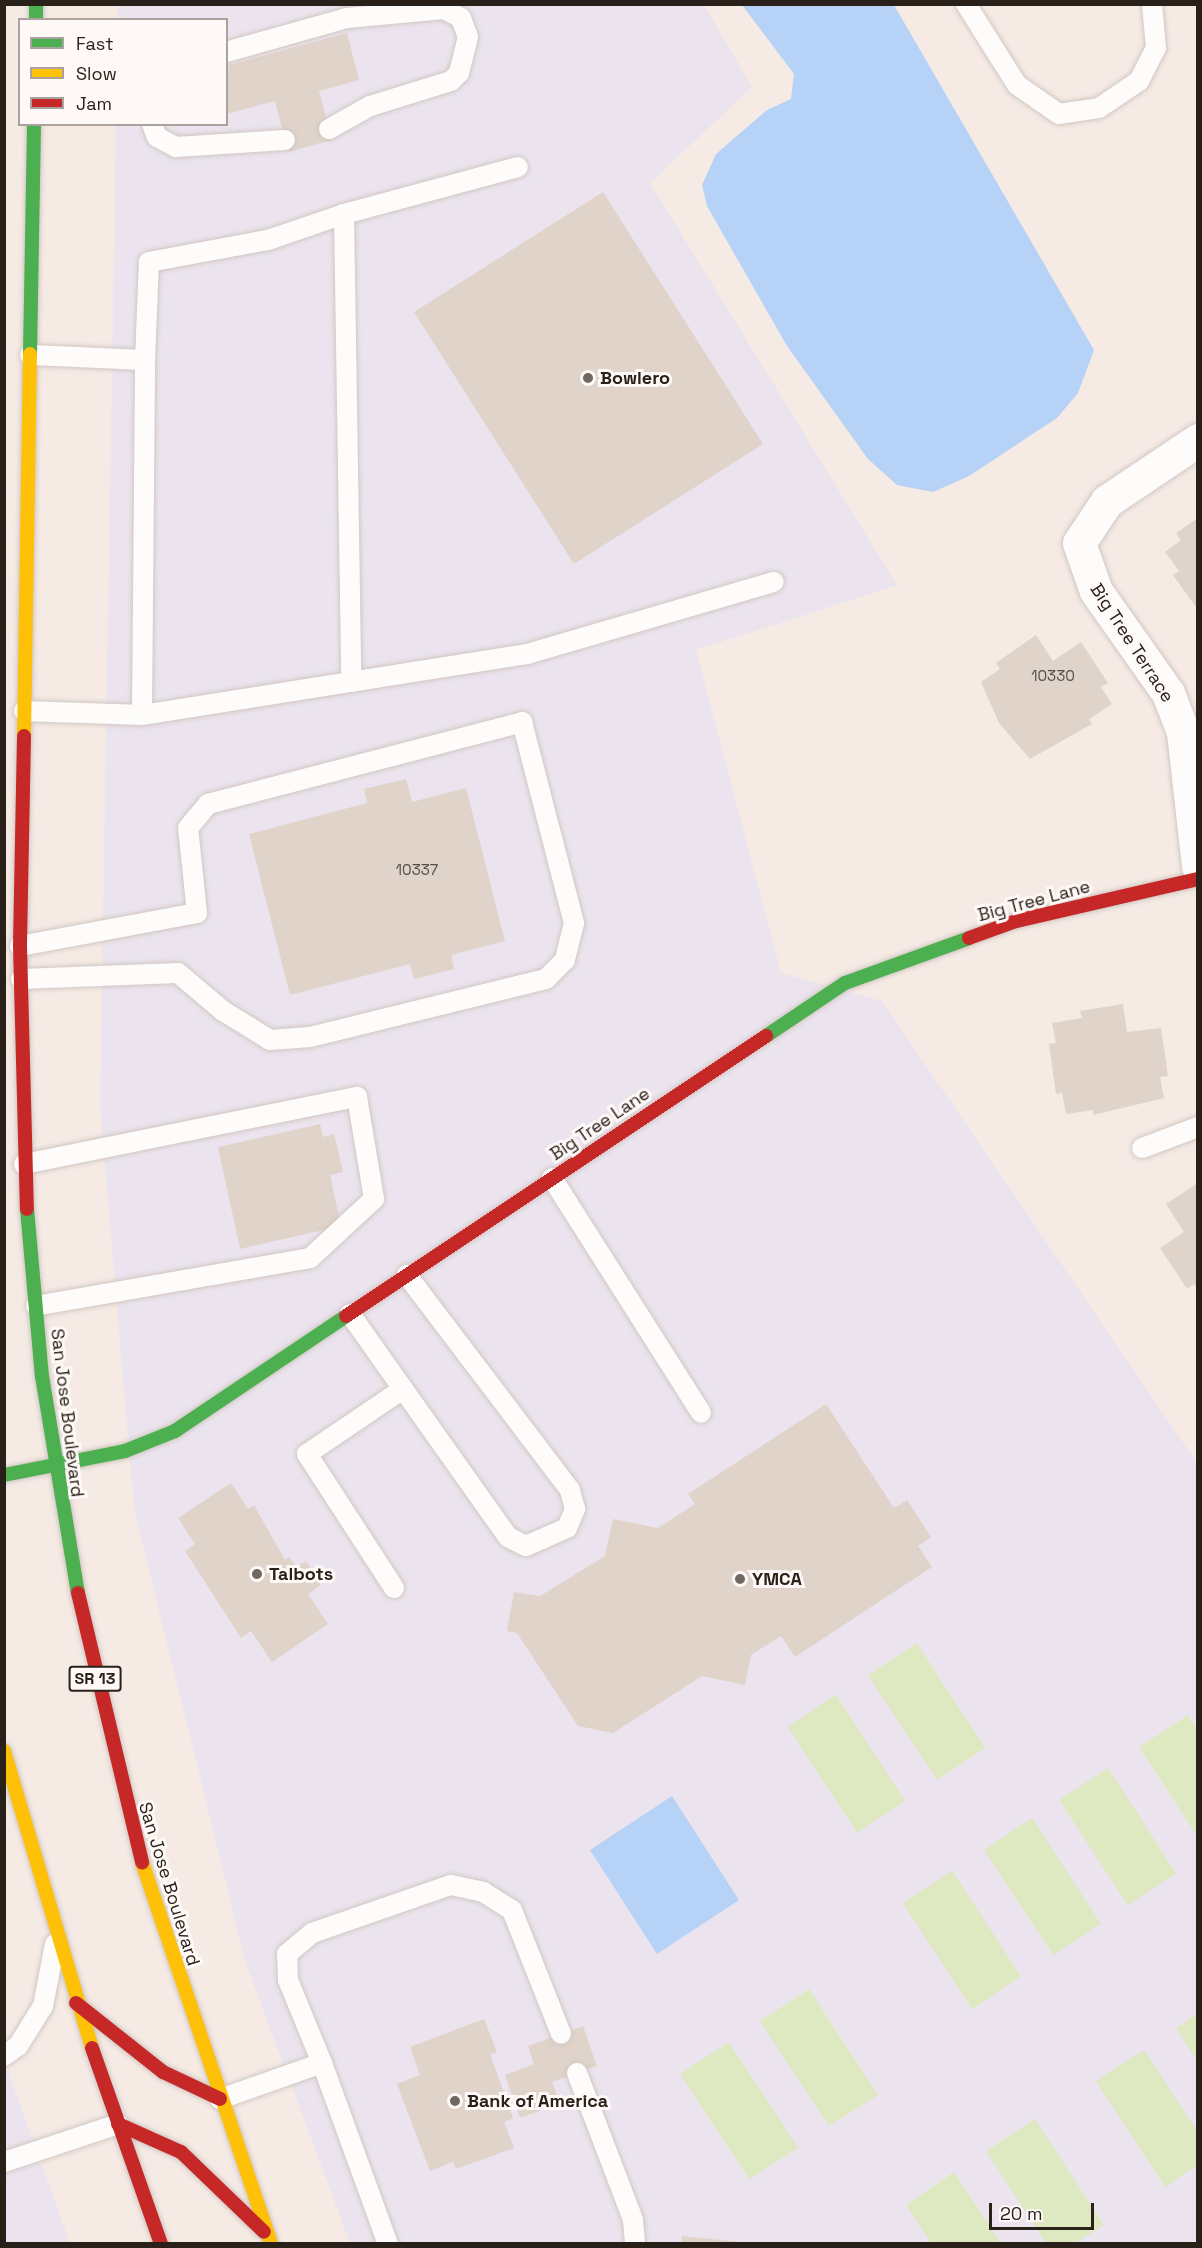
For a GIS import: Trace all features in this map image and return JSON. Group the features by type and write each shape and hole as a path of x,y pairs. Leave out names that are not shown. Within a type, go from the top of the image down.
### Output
{"main road":[{"name":"San Jose Boulevard","path":"34,126 20,946 24,1164 36,1306 55,1465 98,1695 148,1889 269,2239"},
{"path":"13,340 30,355"},
{"path":"10,528 27,549"},
{"name":"Big Tree Lane","path":"4,1475 125,1451 176,1431 845,983 1016,921 1197,879"},
{"path":"4,1750 76,2003 161,2244"},
{"path":"76,2003 163,2072 220,2098"},
{"path":"118,2124 181,2152 269,2239"}],"street":[{"name":"Big Tree Terrace","path":"1197,440 1107,501 1079,543 1096,591 1168,693 1183,732 1197,866"}],"lane":[{"path":"36,13 54,4"},
{"path":"966,4 1017,85 1059,114 1099,108 1139,81 1156,48 1152,4"},
{"path":"228,51 347,18 444,9 461,18 468,38 459,73 451,81 370,106 329,129"},
{"path":"153,126 157,137 176,147 285,140"},
{"path":"142,715 145,360 149,262 268,240 344,214 518,167"},
{"path":"344,214 351,682"},
{"path":"30,355 145,360"},
{"path":"24,711 142,715 527,654 774,582"},
{"path":"20,946 197,913 188,828 208,804 522,722 574,923 565,960 546,979 310,1037 270,1040 223,1011 178,974 21,979"},
{"path":"24,1164 357,1097 374,1199 310,1258 36,1306"},
{"path":"1142,1148 1197,1127"},
{"path":"552,1178 701,1413"},
{"path":"350,1314 508,1537 525,1546 567,1528 575,1509 570,1490 484,1383 407,1275"},
{"path":"394,1588 307,1454 403,1389"},
{"path":"388,2244 322,2063 284,1967 296,1942 451,1885 483,1892 512,1910 561,2034"},
{"path":"4,2056 18,2046 43,2006 56,1935"},
{"path":"220,2098 322,2063"},
{"path":"577,2073 633,2220 635,2244"},
{"path":"4,2162 118,2124"}],"shaded area":[{"path":"118,5 704,5 752,87 650,183 897,585 696,650 781,973 882,1001 1197,1463 1197,2243 350,2243 245,1961 134,1508 100,1106 116,126 228,126 228,18 118,18"},
{"path":"5,2063 70,2243 5,2243"}],"green space":[{"path":"917,1643 985,1748 937,1780 868,1675"},
{"path":"836,1695 905,1801 857,1833 788,1727"},
{"path":"1188,1715 1197,1730 1197,1836 1139,1747"},
{"path":"1108,1768 1176,1873 1128,1905 1059,1800"},
{"path":"1032,1818 1101,1924 1053,1955 984,1850"},
{"path":"952,1871 1021,1976 972,2009 903,1903"},
{"path":"809,1989 878,2095 829,2126 760,2021"},
{"path":"1197,2014 1197,2061 1176,2028"},
{"path":"729,2042 798,2148 749,2179 680,2074"},
{"path":"1144,2050 1197,2131 1197,2165 1165,2187 1096,2081"},
{"path":"1035,2119 1104,2225 1075,2243 1046,2243 986,2151"},
{"path":"954,2172 1001,2243 931,2243 906,2205"}],"water":[{"path":"742,5 894,5 1094,350 1078,393 1057,418 969,476 933,492 897,485 868,459 787,346 707,206 702,185 716,154 767,110 791,99 794,74"},
{"path":"672,1796 739,1900 657,1954 590,1850"}],"building":[{"path":"347,33 359,80 319,91 332,140 288,152 275,101 228,113 228,65"},
{"name":"Bowlero","path":"603,192 763,444 574,564 414,312"},
{"path":"1198,518 1198,610 1173,575 1179,571 1165,552 1181,540 1176,533"},
{"path":"1036,635 1053,661 1081,642 1108,683 1101,687 1112,704 1089,719 1092,724 1030,759 999,723 981,682 1000,669 996,663"},
{"path":"406,779 412,802 466,788 505,941 451,955 454,969 414,979 410,964 290,995 249,834 367,803 364,789"},
{"path":"1123,1004 1127,1032 1161,1028 1168,1076 1160,1077 1164,1098 1093,1115 1093,1110 1066,1114 1062,1093 1056,1094 1049,1044 1056,1043 1052,1023 1082,1018 1080,1011"},
{"path":"320,1124 323,1137 334,1134 343,1172 330,1175 341,1226 240,1249 218,1147"},
{"path":"1198,1183 1198,1290 1194,1284 1187,1289 1160,1248 1184,1232 1166,1204"},
{"name":"YMCA","path":"826,1404 894,1508 907,1500 931,1537 918,1546 932,1567 795,1657 781,1636 751,1655 745,1685 702,1676 613,1733 578,1726 517,1633 507,1631 514,1592 540,1596 605,1556 613,1519 658,1528 695,1504 688,1494"},
{"name":"Talbots","path":"231,1483 248,1509 254,1505 285,1560 289,1557 296,1567 306,1561 321,1585 308,1594 328,1624 272,1662 251,1631 241,1638 185,1551 195,1544 178,1518"},
{"name":"Bank of America","path":"484,2019 497,2052 490,2054 513,2118 504,2122 514,2148 456,2169 453,2162 430,2171 397,2084 420,2075 410,2047"},
{"path":"583,2026 597,2066 552,2082 560,2103 520,2118 505,2075 534,2064 528,2046"},
{"path":"682,2236 739,2242 739,2244 681,2244"}],"traffic: fast":[{"path":"36,4 36,18"},
{"path":"30,354 34,126"},
{"path":"766,1036 845,983 969,938"},
{"path":"27,1209 42,1376 78,1593"},
{"path":"4,1475 125,1451 175,1431 346,1316"}],"traffic: slow":[{"path":"24,736 30,354"},
{"path":"4,1751 92,2048"},
{"path":"142,1862 271,2244"}],"traffic: jam":[{"path":"24,736 20,946 27,1209"},
{"path":"969,938 1016,921 1198,879"},
{"path":"346,1316 766,1036"},
{"path":"78,1593 142,1862"},
{"path":"76,2003 163,2072 220,2099"},
{"path":"92,2048 161,2244"},
{"path":"118,2124 181,2152 264,2232"}],"place":[{"name":"Bowlero","path":"588,378"},
{"name":"Talbots","path":"257,1574"},
{"name":"YMCA","path":"740,1579"},
{"name":"Bank of America","path":"455,2101"}]}
